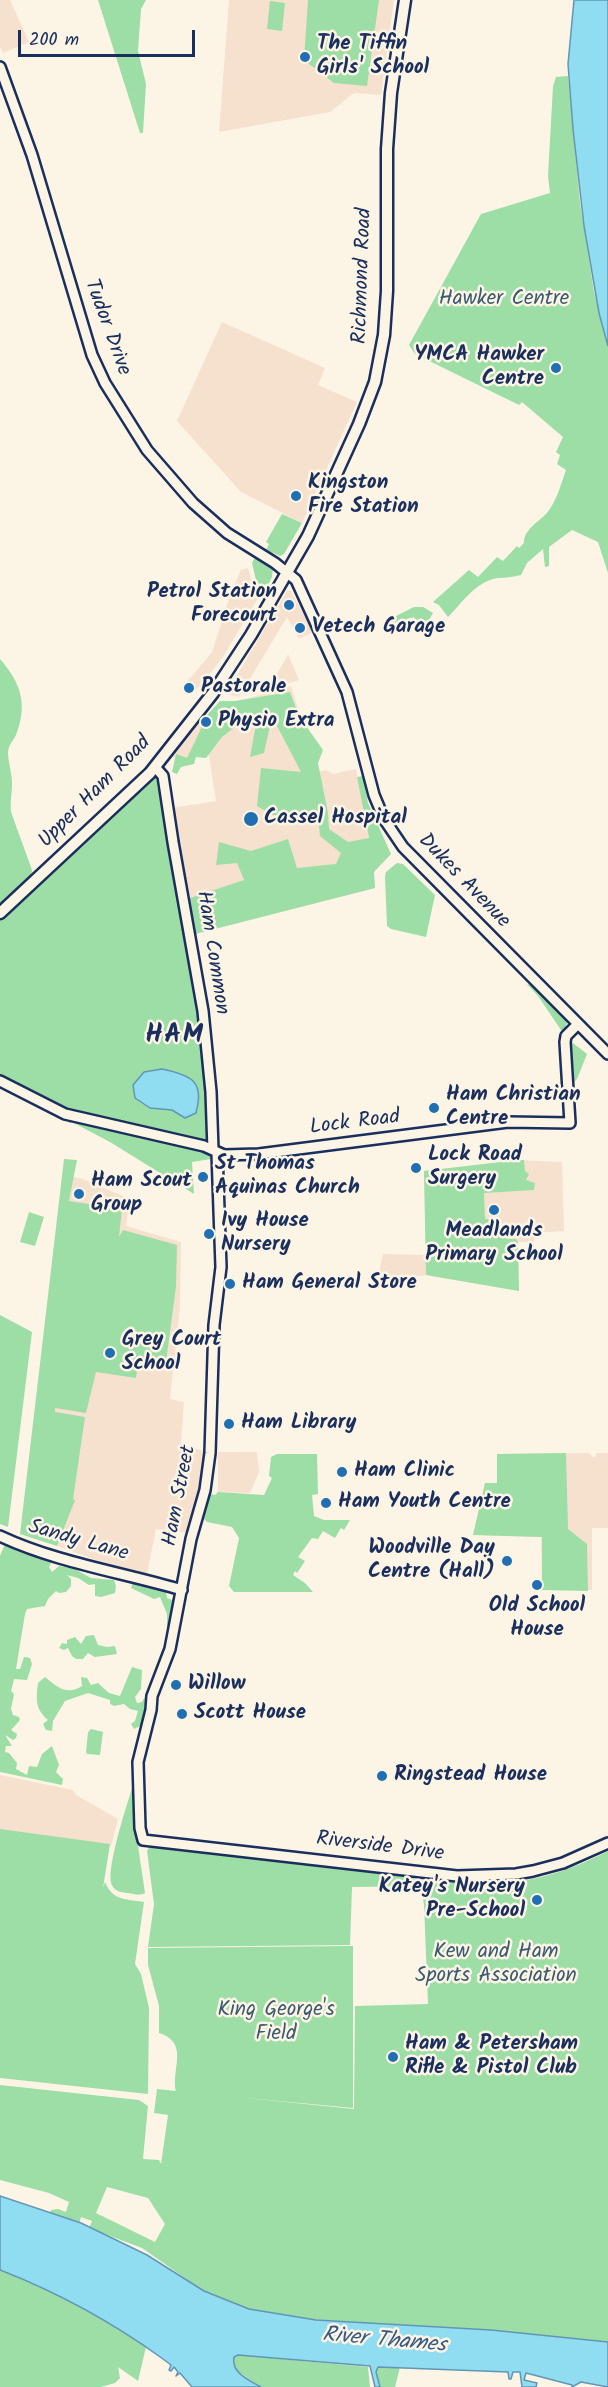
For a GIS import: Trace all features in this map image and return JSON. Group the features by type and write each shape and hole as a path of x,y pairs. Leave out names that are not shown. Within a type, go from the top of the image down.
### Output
{"main road":[{"name":"Richmond Road","path":"233,664 288,572 316,519 359,424 375,382 381,356 387,291 387,148 391,93 405,0"},
{"name":"Upper Ham Road","path":"0,913 155,767 233,664"}],"street":[{"name":"Tudor Drive","path":"0,67 32,155 92,355 118,406 147,450 193,503 227,533 288,572"},
{"name":"Dukes Avenue","path":"288,572 301,589 347,692 371,786 384,819 418,864 608,1054"},
{"name":"Ham Common","path":"155,767 164,776 173,842 201,1000 215,1151"},
{"name":"Lock Road","path":"215,1151 227,1155 259,1154 508,1122 570,1123 565,1042 566,1036 577,1025"},
{"path":"0,1081 60,1112 215,1151"},
{"name":"Ham Street","path":"143,1840 140,1828 138,1762 151,1710 152,1696 167,1662 191,1539 205,1490 210,1453 214,1325 221,1267 215,1151"},
{"name":"Sandy Lane","path":"0,1536 82,1566 144,1579 182,1590"},
{"name":"Riverside Drive","path":"143,1840 457,1876 516,1874 532,1871 563,1863 608,1843"}],"shaded area":[{"path":"0,0 10,0 29,42 3,53 0,47"},
{"name":"The Tiffin Girls' School","path":"229,0 394,0 381,95 354,93 330,112 219,132"},
{"path":"222,322 325,368 318,385 357,402 302,523 241,492 177,421"},
{"path":"248,568 257,600 221,660 190,694 182,688 212,652 232,590 241,570"},
{"path":"287,591 291,591 313,632 299,639 287,617 239,697 226,694"},
{"path":"288,654 299,680 268,689 285,660"},
{"name":"Cassel Hospital","path":"291,686 318,772 326,770 333,774 356,769 373,862 375,888 195,934 172,808 216,801 209,756 201,736 188,759 170,756 185,736 222,701 239,701"},
{"name":"Meadlands Primary School","path":"518,1160 562,1162 564,1231 535,1233 534,1242 518,1242 519,1291 426,1275 377,1282 383,1254 426,1255 424,1171"},
{"name":"Grey Court School","path":"68,1176 83,1179 130,1199 126,1226 181,1242 180,1307 170,1399 184,1402 181,1445 204,1451 191,1533 156,1529 147,1574 96,1560 57,1546 57,1542 22,1530"},
{"path":"218,1452 257,1452 259,1472 250,1493 218,1492"},
{"path":"589,1453 595,1457 597,1453 608,1453 608,1528 592,1528 592,1590 542,1590 541,1537 473,1535 485,1483 497,1483 497,1454"},
{"path":"0,1775 73,1790 76,1795 118,1819 111,1846 0,1831"}],"green space":[{"path":"98,0 146,0 141,9 138,51 146,84 143,133 140,133"},
{"path":"308,0 379,0 367,86 334,83 304,60"},
{"path":"270,1 285,3 282,31 267,29"},
{"name":"Hawker Centre","path":"568,76 580,203 594,292 608,348 608,573 598,542 572,530 549,547 549,566 545,567 543,549 527,563 521,575 498,578 483,583 470,593 448,617 439,605 433,602 469,570 478,577 497,557 503,561 517,546 519,548 524,543 528,531 550,510 566,470 557,464 560,455 556,452 563,437 522,402 519,405 415,354 409,345 481,214 550,193 548,176 553,86 556,77"},
{"path":"282,514 302,523 284,554 280,556 266,550 269,544 266,542"},
{"path":"259,558 273,567 272,577 264,594 259,593 252,563 254,559"},
{"path":"414,607 423,607 433,613 425,627 419,630 414,617 390,624 389,621 392,618"},
{"path":"0,659 17,685 22,704 20,724 8,752 12,780 11,812 32,870 31,876 0,906"},
{"path":"290,692 299,716 323,750 318,763 329,829 348,842 369,838 357,777 363,776 368,803 391,854 374,872 375,888 195,934 190,898 244,880 237,863 216,865 219,842 251,851 288,839 297,868 336,864 341,853 320,836 318,817 272,815 257,806 261,768 301,772 275,722 271,721 264,753 250,757 257,719 248,717 222,737 206,758 196,757 194,764 181,767 177,774 172,772 176,754 187,758 208,714 220,701 235,701"},
{"path":"153,775 158,775 201,1027 210,1136 202,1142 50,1104 0,1076 0,917"},
{"path":"397,863 403,864 435,895 426,937 391,929 387,926 385,876 386,872"},
{"path":"527,984 533,986 565,1018 567,1023 563,1033 538,996"},
{"path":"569,1040 587,1054 577,1079 573,1083"},
{"path":"66,1117 189,1145 212,1153 211,1159 192,1162 194,1194 110,1142 72,1122 69,1123"},
{"path":"64,1159 77,1160 69,1201 122,1209 119,1237 123,1230 177,1245 176,1287 165,1369 138,1365 136,1378 96,1372 86,1413 55,1408 55,1412 85,1417 73,1499 75,1500 57,1546 20,1534"},
{"name":"Meadlands Primary School","path":"524,1160 525,1171 529,1174 526,1180 535,1183 534,1190 484,1193 485,1219 493,1219 493,1231 507,1231 507,1239 516,1239 518,1242 519,1291 426,1275 424,1171"},
{"path":"29,1212 44,1217 35,1246 20,1242"},
{"path":"0,1315 32,1332 8,1527 0,1524"},
{"path":"566,1453 568,1529 587,1544 588,1591 542,1590 542,1537 473,1535 485,1483 497,1483 497,1454"},
{"path":"277,1454 317,1454 318,1494 312,1495 314,1516 324,1520 350,1520 335,1538 323,1531 318,1539 312,1538 298,1557 305,1561 293,1575 313,1592 234,1592 229,1586 239,1538 232,1527 207,1522 204,1519 210,1494 215,1495 218,1492 264,1495 272,1478 269,1476 271,1457"},
{"path":"5,1544 28,1555 31,1553 48,1559 52,1572 59,1566 73,1568 91,1578 114,1580 116,1586 115,1593 101,1597 95,1596 95,1584 89,1585 78,1578 67,1575 71,1579 71,1586 66,1592 56,1591 45,1606 27,1609 25,1614 16,1669 20,1669 24,1657 30,1658 32,1664 27,1680 14,1679 11,1709 13,1715 19,1717 20,1720 11,1730 17,1734 16,1738 13,1740 5,1735 12,1746 6,1746 5,1752 9,1753 17,1763 16,1769 27,1775 29,1766 37,1767 42,1754 52,1746 59,1765 56,1772 63,1779 62,1785 0,1772 0,1556"},
{"path":"133,1582 165,1587 167,1598 172,1600 177,1594 173,1633 167,1629 167,1614 160,1597 154,1599 131,1588"},
{"path":"94,1635 98,1645 115,1646 117,1654 95,1657 88,1653 83,1659 76,1659 68,1648 64,1650 59,1648 62,1643 67,1644 67,1640 75,1637 81,1644 86,1636"},
{"path":"132,1667 142,1670 141,1689 135,1697 137,1703 142,1702 146,1695 150,1700 144,1724 134,1729 131,1724 135,1721 138,1711 124,1704 114,1706 110,1704 110,1700 88,1693 65,1701 53,1721 52,1731 46,1730 43,1724 48,1720 41,1712 37,1699 38,1683 45,1677 58,1687 67,1690 82,1686 81,1677 87,1678 91,1685 98,1683 109,1693 120,1696"},
{"path":"91,1729 103,1732 100,1755 86,1752 88,1732"},
{"path":"132,1788 136,1788 134,1819 145,1893 139,1895 117,1890 112,1885 111,1878 111,1866"},
{"path":"0,1829 110,1844 103,1888 105,1882 116,1896 144,1902 135,1964 141,1974 149,2008 148,2094 0,2078"},
{"path":"151,1844 409,1874 422,1886 426,1883 421,1879 472,1884 518,1882 562,1871 608,1851 608,2345 385,2330 238,2311 202,2293 202,2290 142,2248 89,2228 92,2221 81,2217 79,2225 48,2220 51,2210 58,2209 66,2212 69,2202 49,2193 0,2180 0,2085 139,2100 148,2106 143,2159 159,2160 161,2164 168,2115 154,2113 157,2089 176,2091 177,2050 168,2037 159,2033 159,2006 148,1965 148,1948 353,1946 353,2108 236,2097 354,2109 355,2006 428,2004 424,1905 421,1886 352,1887 350,1945 148,1947 154,1904 147,1851","holes":["107,2187 148,2198 165,2224 155,2242 96,2213"]},
{"path":"0,2265 29,2277 137,2336 136,2341 146,2347 138,2381 118,2367 120,2378 115,2383 101,2387 0,2387"},
{"path":"238,2355 368,2367 370,2387 261,2387 236,2370 233,2361"},
{"path":"377,2367 400,2367 395,2387 380,2387"}],"water":[{"path":"574,0 608,0 608,346 599,313 584,226 573,129 568,64"},
{"path":"162,1069 181,1074 193,1081 199,1093 196,1113 185,1118 172,1110 150,1108 135,1098 133,1085 144,1072"},
{"name":"River Thames","path":"0,2196 81,2223 147,2255 204,2291 249,2309 316,2320 491,2330 608,2342 608,2387 581,2382 572,2387 572,2385 526,2373 524,2380 537,2383 536,2387 522,2387 520,2372 513,2372 509,2379 508,2372 378,2367 376,2372 380,2387 375,2387 370,2366 238,2355 234,2357 234,2363 238,2372 261,2387 192,2387 180,2373 176,2376 178,2372 174,2367 171,2371 169,2370 171,2365 105,2321 43,2288 0,2270"}],"place":[{"name":"The Tiffin Girls' School","path":"305,57"},
{"name":"YMCA Hawker Centre","path":"556,368"},
{"name":"Kingston Fire Station","path":"296,496"},
{"name":"Petrol Station Forecourt","path":"289,605"},
{"name":"Vetech Garage","path":"300,628"},
{"name":"Pastorale","path":"189,688"},
{"name":"Physio Extra","path":"206,722"},
{"name":"Cassel Hospital","path":"251,819"},
{"name":"Ham Christian Centre","path":"434,1108"},
{"name":"Lock Road Surgery","path":"416,1168"},
{"name":"St Thomas Aquinas Church","path":"203,1177"},
{"name":"Ham Scout Group","path":"79,1194"},
{"name":"Meadlands Primary School","path":"494,1210"},
{"name":"Ivy House Nursery","path":"209,1234"},
{"name":"Ham General Store","path":"230,1284"},
{"name":"Grey Court School","path":"110,1353"},
{"name":"Ham Library","path":"229,1424"},
{"name":"Ham Clinic","path":"342,1472"},
{"name":"Ham Youth Centre","path":"326,1503"},
{"name":"Woodville Day Centre (Hall)","path":"507,1561"},
{"name":"Old School House","path":"537,1585"},
{"name":"Willow","path":"176,1685"},
{"name":"Scott House","path":"182,1714"},
{"name":"Ringstead House","path":"382,1776"},
{"name":"Katey's Nursery Pre-School","path":"537,1900"},
{"name":"Ham & Petersham Rifle & Pistol Club","path":"393,2057"}],"district":[{"name":"HAM","path":"175,1037"}],"park label":[{"name":"Kew and Ham Sports Association","path":"496,1965"},
{"name":"King George's Field","path":"276,2023"}]}
